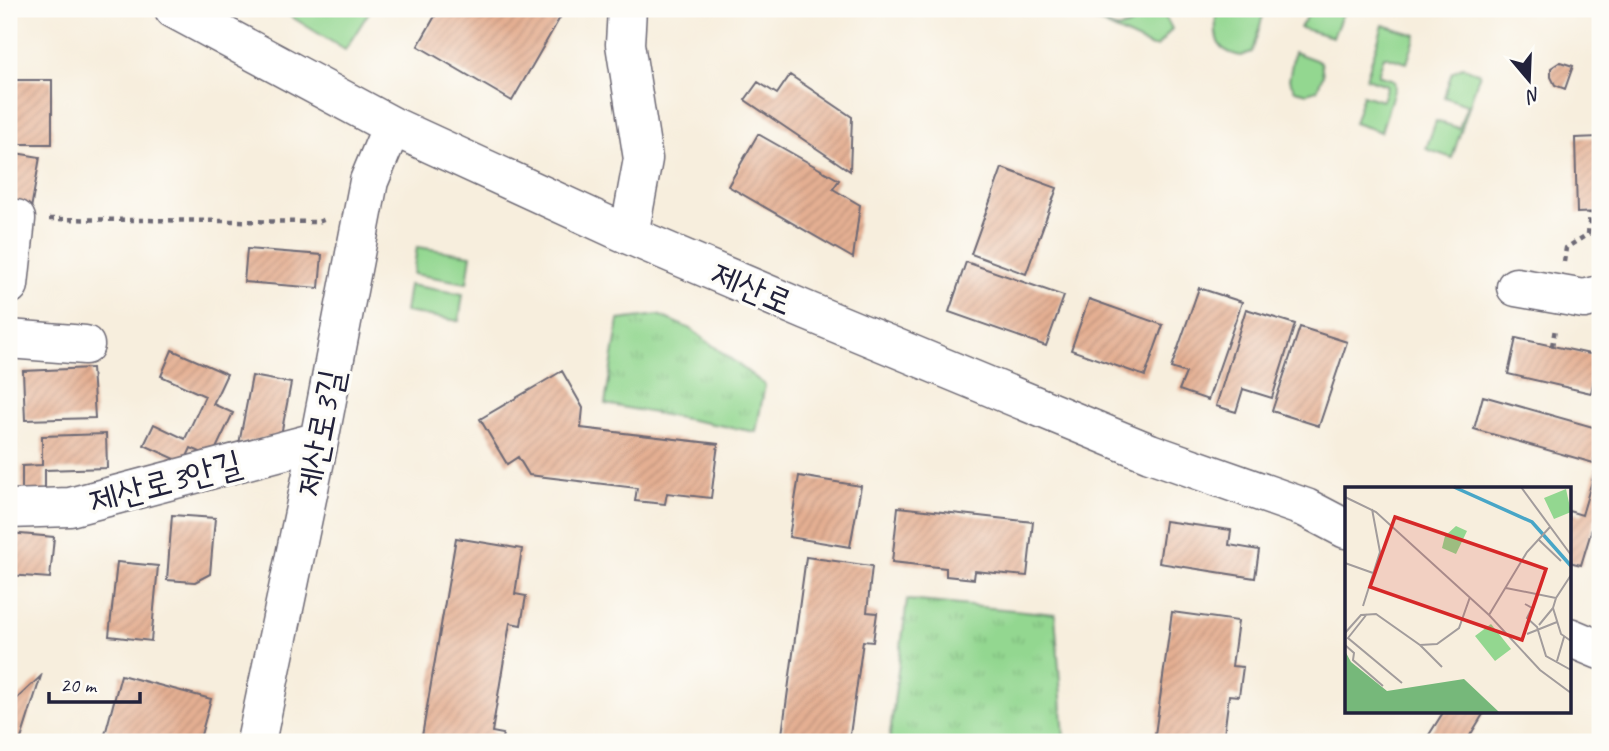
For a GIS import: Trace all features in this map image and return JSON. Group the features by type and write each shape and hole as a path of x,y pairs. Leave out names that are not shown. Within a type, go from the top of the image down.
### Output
{"street":[{"name":"제산로","path":"174,9 392,126 629,235 807,312 1138,448 1306,508 1345,528"},
{"path":"627,9 625,44 643,159 629,235"},
{"name":"제산로3길","path":"256,742 319,441 369,181 392,126"},
{"path":"9,285 12,219"},
{"path":"1516,287 1584,299 1600,295"},
{"path":"9,339 85,345"},
{"name":"제산로3안길","path":"9,509 70,507 319,441"},
{"path":"1570,637 1600,650"}],"path":[{"path":"12,219 318,222 365,204"},
{"path":"1560,295 1566,248 1588,234 1590,213"}],"green space":[{"path":"279,9 371,9 345,50"},
{"path":"1070,9 1094,9 1112,27 1120,28 1163,12 1172,29 1157,47 1152,47"},
{"path":"1216,9 1265,9 1252,52 1241,56 1224,50 1217,40"},
{"path":"1317,9 1333,9 1343,13 1333,37 1300,28 1307,16"},
{"path":"1383,25 1416,35 1407,63 1384,56 1378,75 1394,80 1395,87 1381,132 1354,123 1363,95 1382,101 1387,85 1366,78"},
{"path":"1294,52 1321,62 1323,75 1317,90 1307,93 1295,90 1289,80"},
{"path":"1462,67 1480,73 1452,158 1426,149 1436,121 1459,128 1467,105 1444,97 1452,72"},
{"path":"417,247 471,255 467,283 413,274"},
{"path":"409,285 463,294 459,321 405,312"},
{"path":"658,315 691,329 765,385 756,432 605,404 619,320"},
{"path":"907,600 1055,614 1064,737 1062,742 889,742"}],"building":[{"path":"439,9 565,9 512,101 418,46"},
{"path":"1560,62 1573,66 1565,89 1555,85 1551,77 1551,68"},
{"path":"790,75 852,117 850,171 745,100 758,82 777,94"},
{"path":"9,80 52,80 52,144 13,144 13,131 9,131"},
{"path":"758,134 839,180 833,189 860,205 853,258 728,186"},
{"path":"1600,137 1600,212 1577,213 1575,138"},
{"path":"9,152 40,157 31,209 9,206"},
{"path":"1002,168 1057,188 1026,274 971,254"},
{"path":"247,249 322,255 319,288 244,282"},
{"path":"966,262 1064,296 1046,346 949,312"},
{"path":"1199,288 1242,302 1208,400 1179,390 1186,373 1171,368"},
{"path":"1089,299 1163,325 1145,376 1071,350"},
{"path":"1246,309 1295,324 1272,398 1243,389 1236,412 1216,406"},
{"path":"1300,327 1347,342 1319,426 1272,411"},
{"path":"1516,338 1599,356 1591,393 1508,374"},
{"path":"172,350 227,374 213,404 233,413 212,457 191,448 184,463 144,445 154,424 185,439 205,396 161,376"},
{"path":"92,368 95,418 25,420 23,371"},
{"path":"562,371 583,408 581,428 718,444 711,498 667,493 665,504 635,501 637,488 529,475 518,457 507,464 480,419"},
{"path":"252,376 291,383 281,435 239,444"},
{"path":"1483,396 1600,429 1594,460 1600,461 1600,520 1595,519 1581,565 1570,562 1570,511 1582,515 1597,464 1474,429"},
{"path":"106,434 107,468 45,470 45,498 22,498 22,466 42,465 42,436"},
{"path":"799,476 861,486 850,547 789,537"},
{"path":"898,507 1033,522 1027,576 975,571 974,579 946,576 946,568 892,562"},
{"path":"172,515 215,518 210,574 195,582 167,580"},
{"path":"1165,521 1231,530 1229,545 1259,550 1255,578 1159,563"},
{"path":"9,533 54,537 50,578 9,575"},
{"path":"456,538 522,549 515,594 526,596 521,625 510,623 492,732 503,734 501,742 421,742"},
{"path":"806,557 872,566 867,612 877,613 873,642 863,641 849,742 781,742"},
{"path":"117,562 158,566 151,641 109,636"},
{"path":"1172,612 1238,621 1232,666 1243,667 1239,696 1229,695 1223,742 1154,742"},
{"path":"121,675 211,699 199,742 103,742"},
{"path":"41,676 20,742 9,742 9,706"},
{"path":"1443,712 1484,712 1466,742 1433,742 1427,738"}]}
